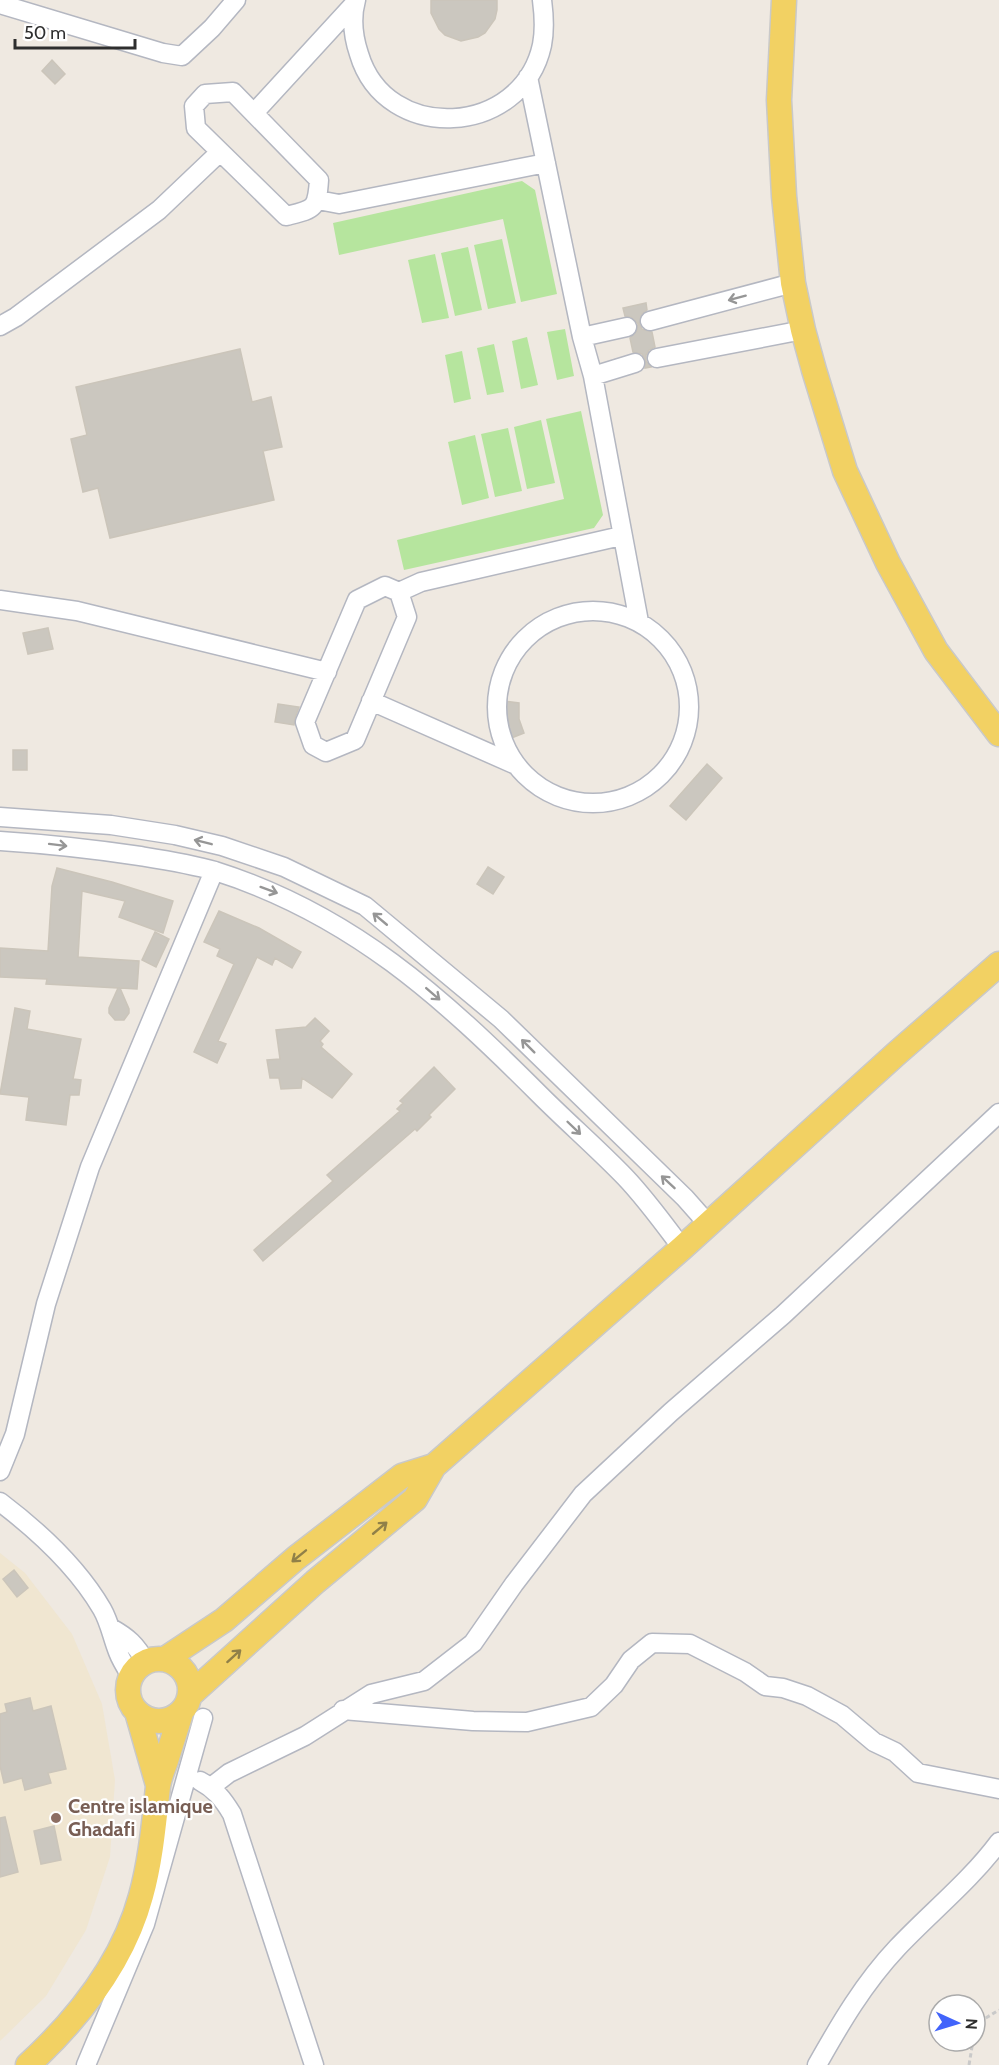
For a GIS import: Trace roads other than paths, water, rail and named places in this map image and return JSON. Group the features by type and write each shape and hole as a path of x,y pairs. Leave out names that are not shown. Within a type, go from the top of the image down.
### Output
{"main road":[{"path":"784,0 779,100 784,196 794,283 803,330 844,471 888,563 936,651 999,734"},
{"path":"434,1466 402,1476 296,1558 224,1620 147,1665 128,1685 131,1704 137,1712 154,1721 173,1719 192,1709 315,1582 415,1498 434,1466 999,964"},
{"path":"147,1665 174,1662 182,1668 190,1685 192,1709 158,1785"},
{"path":"28,2065 71,2021 95,1992 112,1964 141,1897 158,1802 158,1785 137,1712"}],"street":[{"path":"0,4 162,53 182,56 212,28 236,0"},
{"path":"355,1 354,39 361,63 379,89 404,108 423,116 449,120 468,118 501,104 516,92 528,77 542,45 544,22 542,0"},
{"path":"254,113 355,1"},
{"path":"528,77 582,337 593,376 621,536 639,622"},
{"path":"233,92 319,180 318,200 308,211 286,216 220,152 195,128 194,106 205,94 233,92"},
{"path":"0,326 16,317 159,210 220,152"},
{"path":"318,200 339,204 546,163"},
{"path":"650,321 794,283"},
{"path":"582,337 627,327"},
{"path":"657,358 803,330"},
{"path":"593,376 635,363"},
{"path":"399,592 407,617 355,740 326,752 313,745 306,722 357,600 385,586 399,592 421,582 621,536"},
{"path":"0,600 77,611 327,672"},
{"path":"606,611 639,622 654,632 671,651 680,667 689,706 682,743 660,776 645,788 612,802 593,804 567,801 531,781 516,765 505,747 498,723 497,708 499,687 506,667 515,650 532,633 568,614 606,611"},
{"path":"372,701 516,765"},
{"path":"0,817 111,825 210,843 284,867 365,906 501,1019 685,1198 708,1224"},
{"path":"0,841 48,844 121,854 214,871 278,894 330,920 411,975 485,1039 626,1178 681,1248"},
{"path":"0,1471 15,1434 46,1304 90,1167 214,871"},
{"path":"211,1787 229,1773 305,1736 371,1694 424,1681 473,1643 514,1584 583,1494 671,1412 783,1315 999,1113"},
{"path":"0,1502 30,1526 82,1582 101,1608 111,1628 129,1638 140,1649 147,1665"},
{"path":"344,1710 463,1720 527,1722 591,1707 614,1685 631,1660 652,1643 690,1644 744,1672 765,1686 807,1696 842,1715 874,1742 895,1752 918,1773 998,1790"},
{"path":"86,2065 145,1924 188,1775 192,1709"},
{"path":"188,1775 211,1787 223,1798 232,1814 314,2065"},
{"path":"817,2065 849,2009 896,1949 982,1864 999,1842"}],"place":[{"name":"Centre islamique Ghadafi","path":"56,1818"}]}
